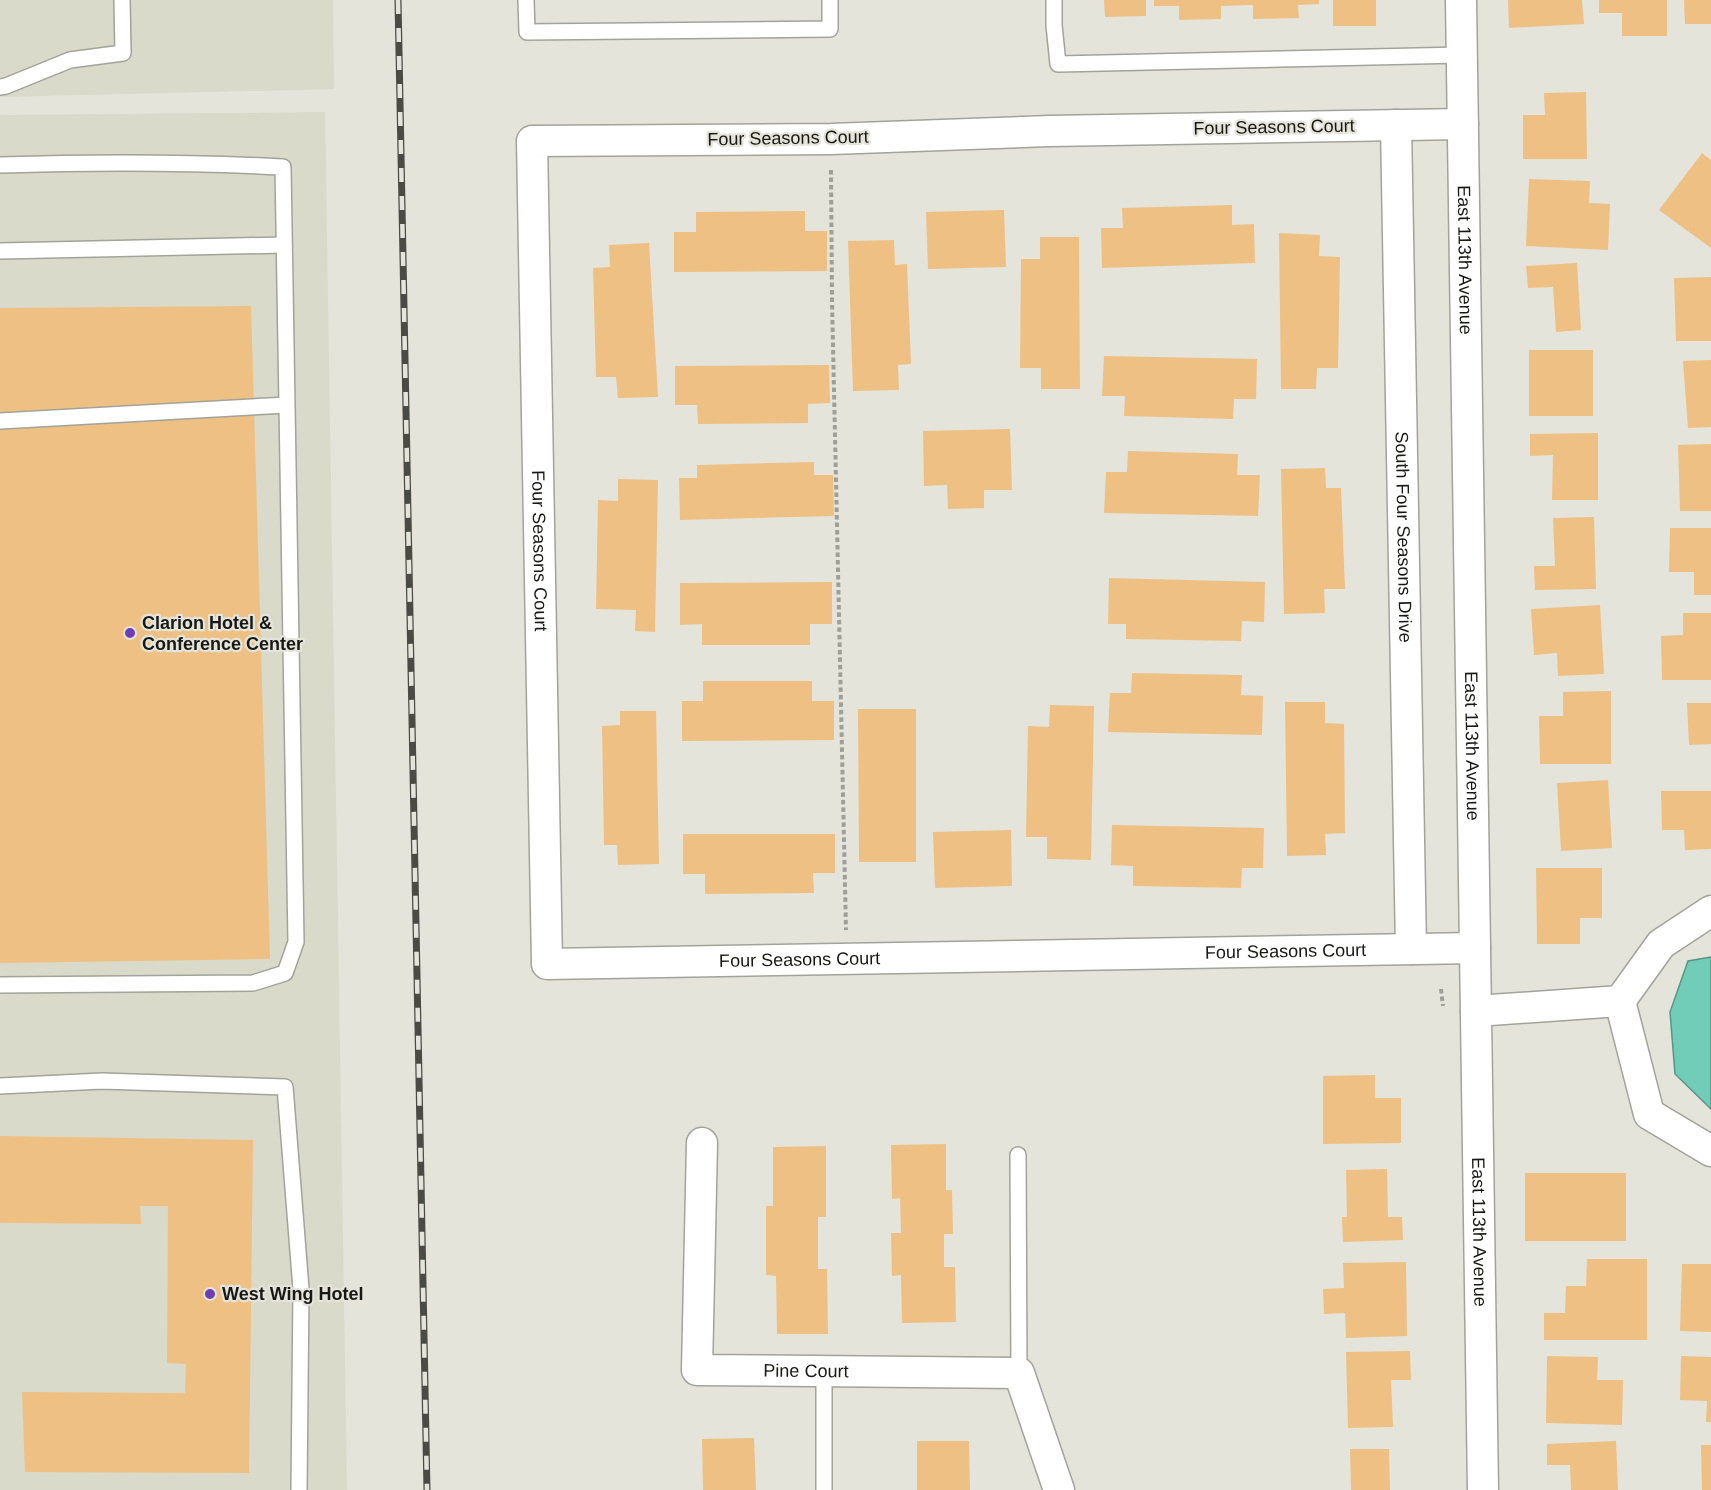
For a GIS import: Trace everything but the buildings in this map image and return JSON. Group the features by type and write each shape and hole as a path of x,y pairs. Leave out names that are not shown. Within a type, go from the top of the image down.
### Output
{"street":[{"name":"East 113th Avenue","path":"1461,0 1483,1490"},
{"name":"Four Seasons Court","path":"1463,124 1049,131 831,139 532,141 547,964 1475,948"},
{"name":"South Four Seasons Drive","path":"1396,125 1411,949"},
{"path":"1711,911 1661,944 1620,1002 1649,1114 1711,1151"},
{"path":"1476,1011 1620,1002"},
{"name":"Pine Court","path":"702,1143 697,1370 1019,1374"},
{"path":"1019,1374 1059,1490"}],"lane":[{"path":"0,87 70,60 123,53 122,0"},
{"path":"526,0 526,32 538,32 830,29 830,0"},
{"path":"1054,0 1058,64 1462,56"},
{"path":"0,165 84,162 204,163 283,167 296,942 285,973 253,982 0,985"},
{"path":"0,251 284,245"},
{"path":"0,421 287,405"},
{"path":"0,1086 102,1081 285,1087 301,1289 299,1490"},
{"path":"1018,1155 1019,1374"},
{"path":"824,1371 824,1490"}],"path":[{"path":"831,139 832,300 847,918 846,959"}],"shaded area":[{"path":"0,0 333,0 334,89 0,97"},
{"path":"325,112 347,1490 0,1490 0,115"},
{"path":"1711,957 1711,1109 1675,1074 1670,1012 1688,961"}],"railway":[{"path":"398,0 427,1490"}],"place":[{"name":"Clarion Hotel & Conference Center","path":"130,633"},
{"name":"West Wing Hotel","path":"210,1294"}]}
